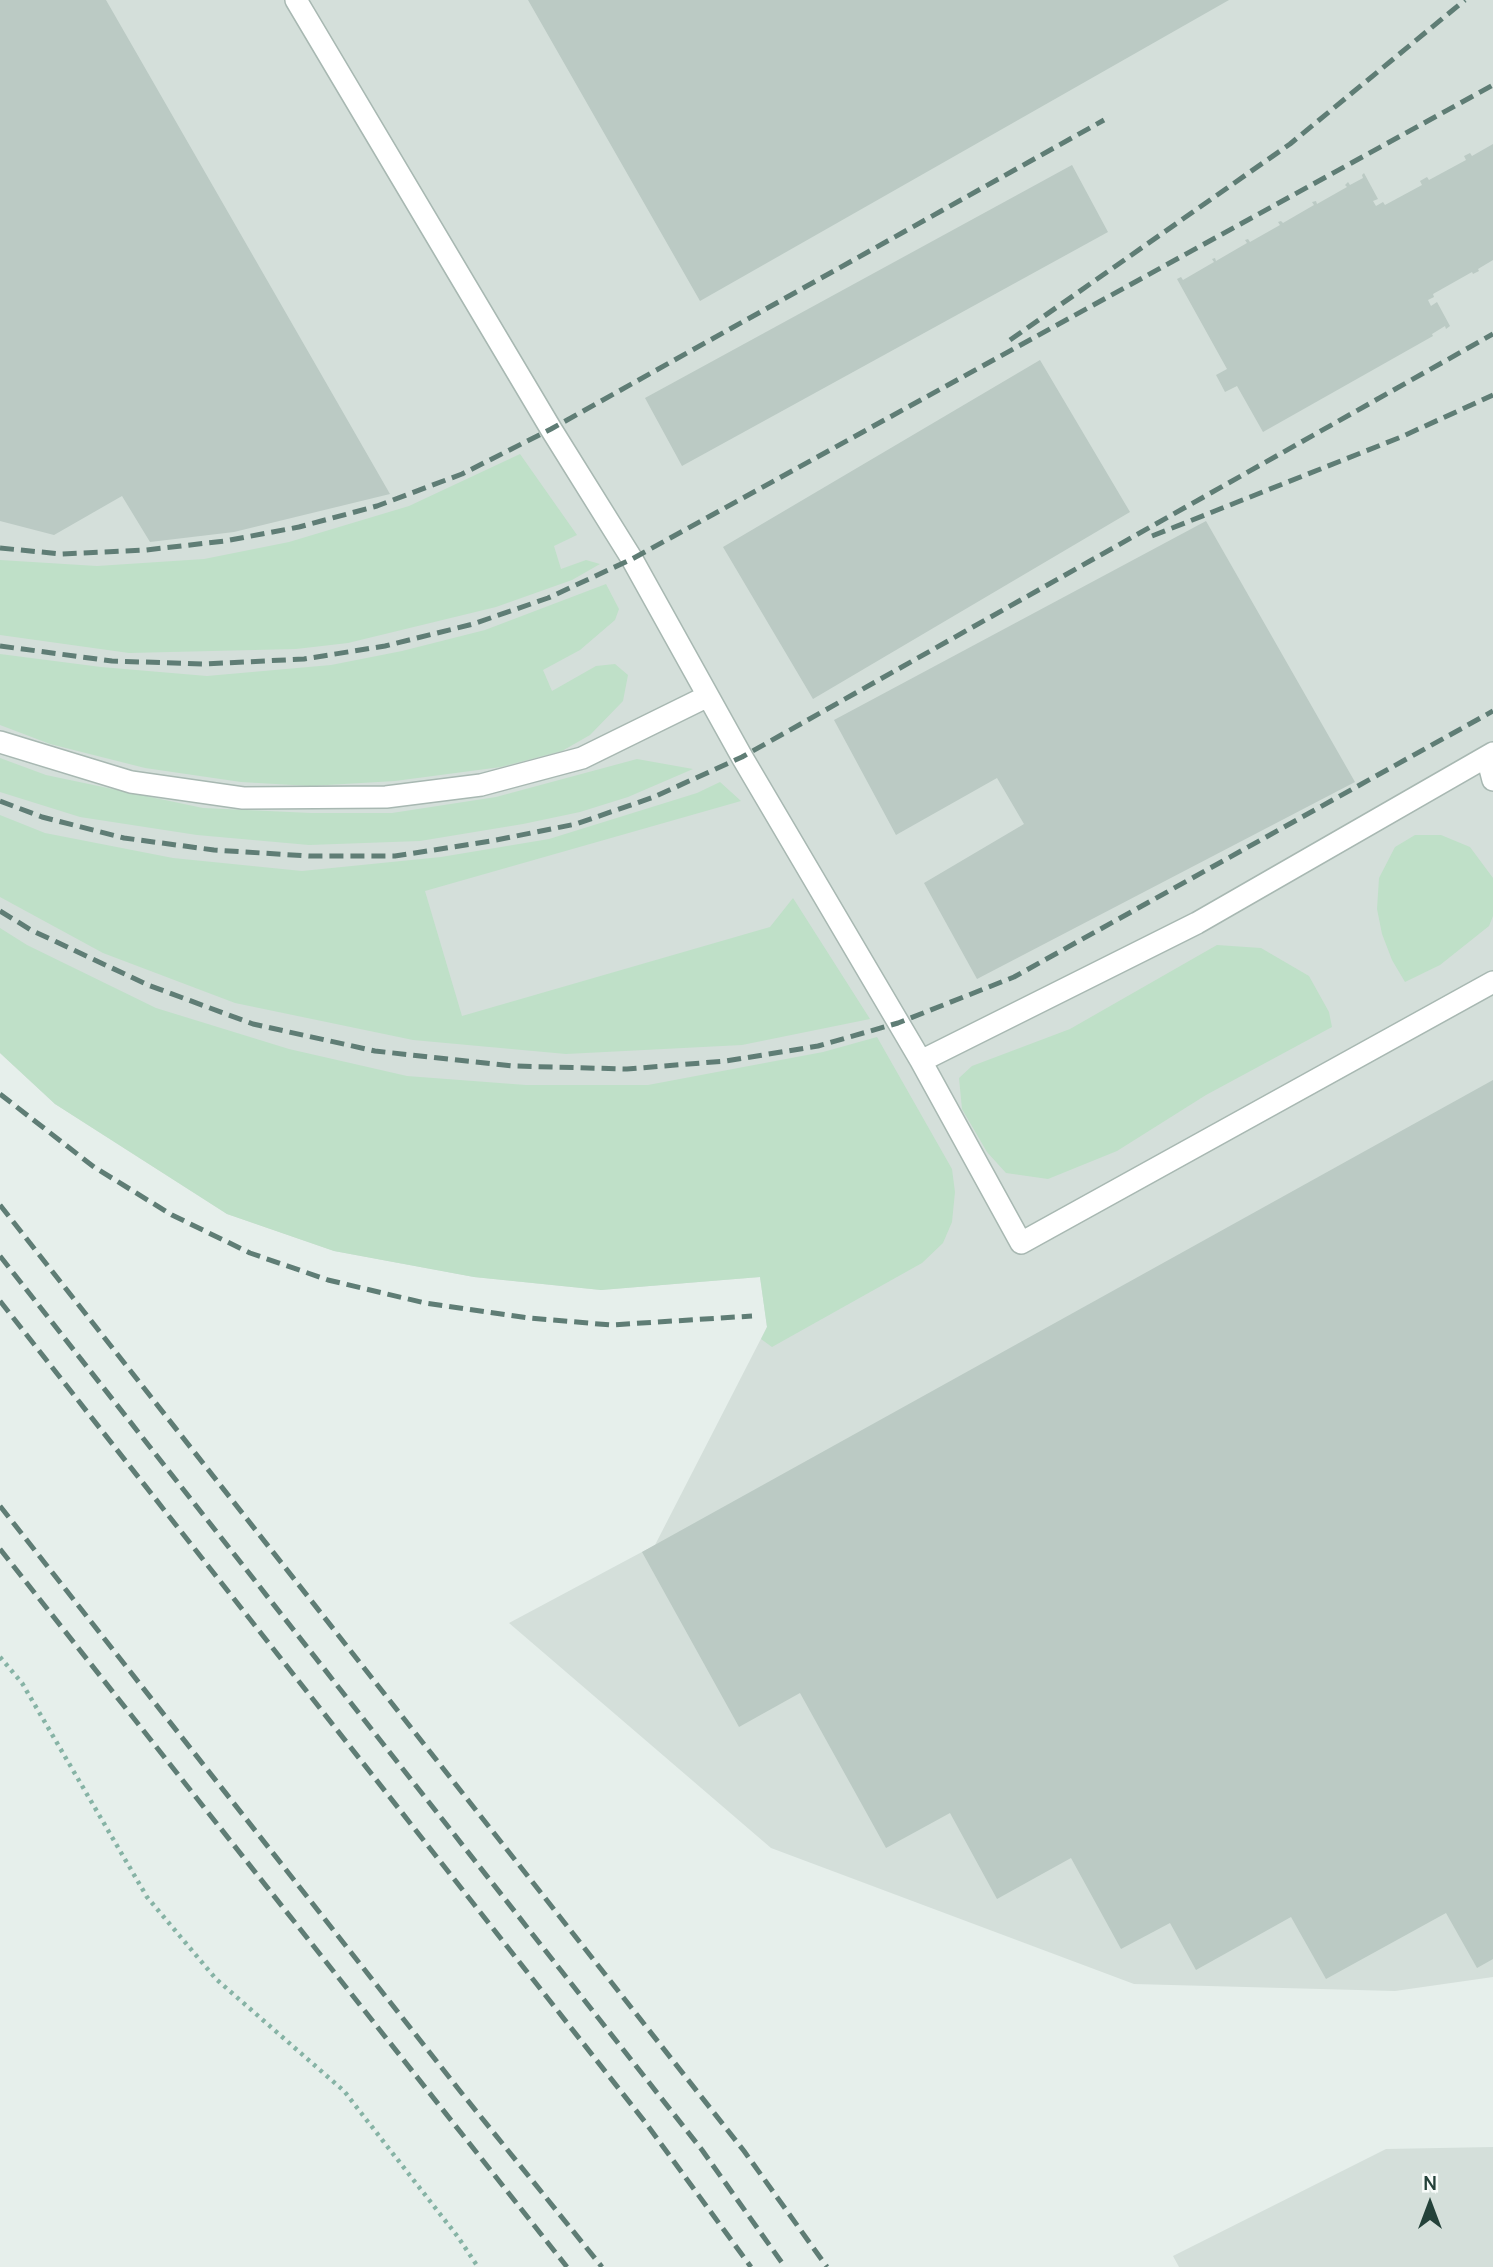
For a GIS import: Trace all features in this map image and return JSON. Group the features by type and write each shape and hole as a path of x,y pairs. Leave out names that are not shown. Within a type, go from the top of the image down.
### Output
{"lane":[{"path":"296,0 551,429 632,559 708,696 922,1061 1021,1244 1493,982"},
{"path":"0,742 131,782 243,798 386,797 481,785 582,758 708,696"},
{"path":"922,1061 1197,923 1490,755 1493,780"}],"path":[{"path":"0,1657 22,1683 147,1896 216,1979 344,2091 458,2237 478,2267"}],"shaded area":[{"path":"0,0 1493,0 1493,1977 1395,1991 1134,1984 771,1848 509,1623 655,1545 767,1327 760,1277 601,1290 474,1277 334,1251 227,1214 55,1104 0,1053"},
{"path":"1493,2147 1493,2267 1179,2267 1173,2256 1386,2149"}],"green space":[{"path":"520,454 577,535 554,546 561,569 586,560 600,564 572,580 496,607 348,643 296,649 129,653 0,635 0,560 97,566 204,559 289,542 409,506"},
{"path":"606,584 619,609 615,620 580,650 543,670 552,691 596,666 615,664 628,675 623,701 590,735 562,751 501,767 395,781 310,786 241,782 145,768 50,744 0,725 0,654 101,667 207,676 331,665 485,630"},
{"path":"0,758 46,775 203,808 311,813 392,813 496,797 637,759 693,769 628,797 580,812 523,824 420,841 309,845 197,835 80,817 0,792"},
{"path":"720,782 741,801 425,891 462,1016 770,927 793,898 870,1019 742,1045 566,1054 413,1040 235,1003 103,953 0,897 0,815 45,833 173,858 302,871 441,857 549,839 697,793"},
{"path":"1415,835 1441,835 1470,847 1493,878 1493,916 1489,926 1440,965 1405,982 1392,960 1382,934 1377,909 1379,878 1395,847"},
{"path":"0,928 27,945 156,1008 289,1049 407,1076 526,1085 648,1085 823,1052 877,1037 952,1169 955,1192 952,1222 943,1243 922,1263 772,1347 761,1339 767,1327 760,1277 601,1290 474,1277 334,1251 227,1214 55,1104 0,1053"},
{"path":"1217,945 1261,948 1309,976 1329,1012 1332,1027 1206,1095 1117,1151 1048,1179 1006,1173 987,1152 962,1109 959,1078 972,1066 1070,1029"}],"building":[{"path":"0,0 106,0 390,494 234,532 150,542 122,496 54,535 0,521"},
{"path":"528,0 1229,0 700,301"},
{"path":"1493,144 1493,260 1478,269 1479,271 1473,274 1472,272 1433,294 1434,297 1428,300 1431,306 1437,302 1450,326 1446,329 1445,326 1432,334 1433,336 1263,432 1237,386 1225,392 1216,375 1227,369 1177,279 1181,277 1183,280 1214,262 1212,259 1215,258 1216,261 1247,243 1245,240 1250,242 1280,225 1278,222 1283,223 1314,205 1312,202 1316,201 1317,204 1347,187 1345,185 1348,182 1350,185 1363,178 1364,173 1378,199 1373,201 1376,206 1383,202 1385,205 1422,185 1420,181 1427,177 1429,180 1466,160 1464,156 1470,153 1472,156"},
{"path":"1072,165 1108,232 682,466 645,398"},
{"path":"1040,360 1130,512 813,699 723,547"},
{"path":"1206,521 1355,782 977,979 924,883 1024,824 997,778 896,835 834,720"},
{"path":"1493,1080 1493,1959 1477,1968 1446,1913 1326,1979 1291,1917 1196,1970 1170,1923 1121,1949 1071,1858 997,1899 950,1813 886,1848 800,1693 739,1727 642,1552"}],"railway":[{"path":"1010,340 1290,144 1465,0"},
{"path":"0,646 112,661 203,664 304,659 385,646 473,624 548,598 632,559 1493,85"},
{"path":"0,548 61,554 146,550 225,541 299,527 377,506 462,474 551,429 1104,120"},
{"path":"0,801 42,817 124,838 214,850 309,856 395,856 576,824 654,797 742,757 1493,334"},
{"path":"1152,536 1401,437 1493,395"},
{"path":"0,911 31,930 148,985 253,1024 375,1051 513,1066 627,1069 726,1061 818,1046 898,1023 1014,977 1493,711"},
{"path":"0,1094 94,1167 172,1215 250,1253 328,1280 425,1303 529,1318 611,1325 752,1316"},
{"path":"0,1205 744,2151 827,2267"},
{"path":"0,1256 702,2150 785,2267"},
{"path":"0,1301 645,2122 751,2267"},
{"path":"0,1506 460,2091 602,2267"},
{"path":"0,1549 567,2267"}]}
